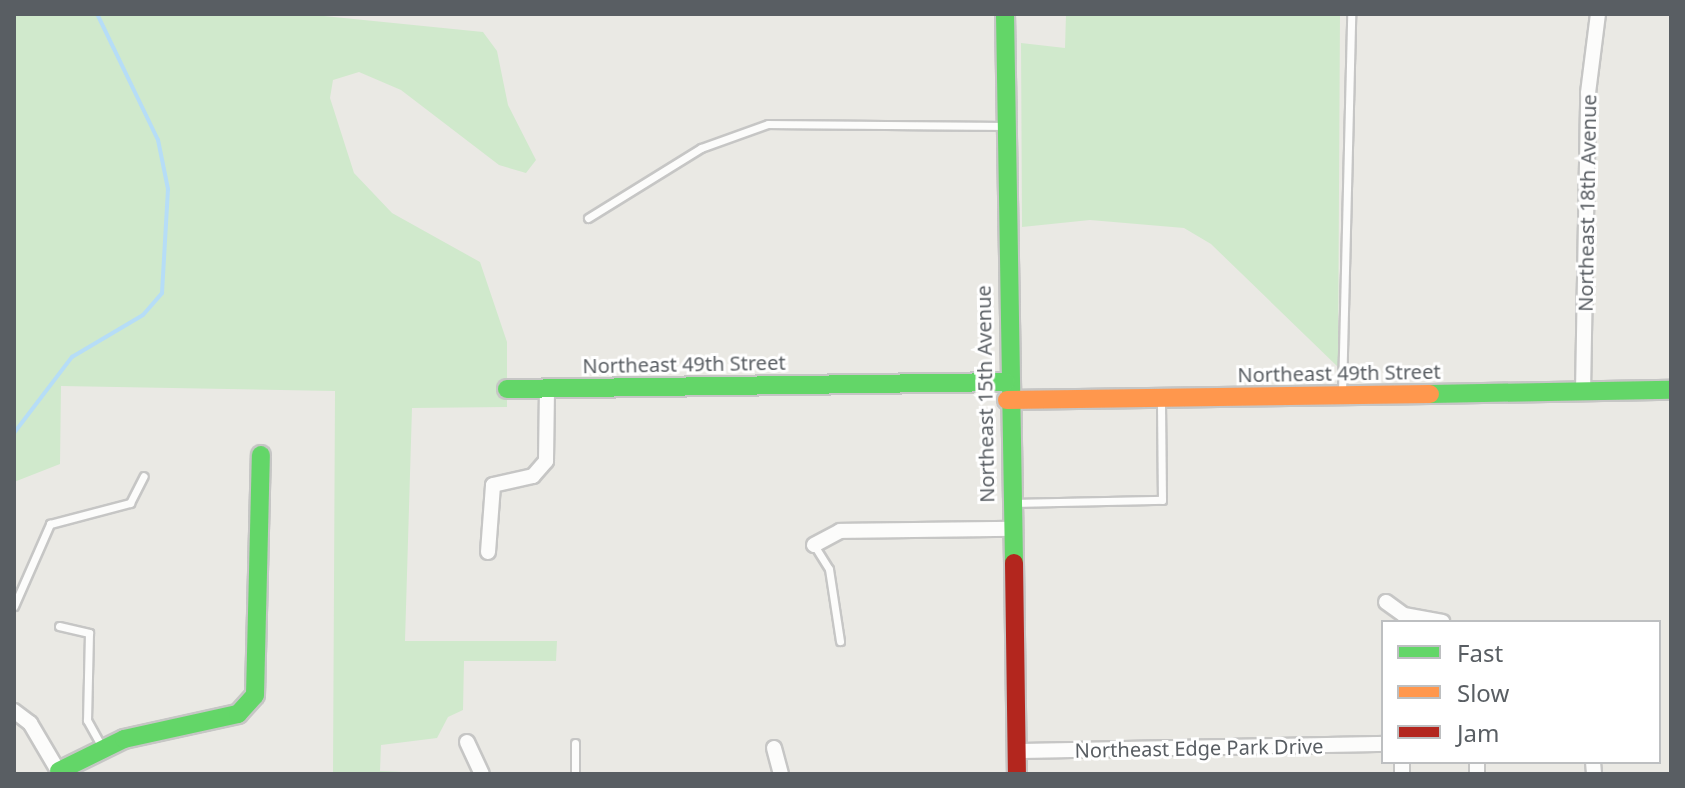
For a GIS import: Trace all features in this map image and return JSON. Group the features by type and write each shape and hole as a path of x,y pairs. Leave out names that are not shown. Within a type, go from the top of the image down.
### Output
{"street":[{"name":"Northeast 15th Avenue","path":"1005,14 1008,529 1017,774"},
{"name":"Northeast 18th Avenue","path":"1583,392 1588,93 1598,14"},
{"name":"Northeast 49th Street","path":"507,389 1007,391 1161,398 1671,390"},
{"path":"488,552 493,485 533,476 546,461 547,389"},
{"path":"14,711 30,723 59,772 103,749 219,721 255,695 261,455"},
{"path":"814,545 840,531 1008,529"},
{"path":"1386,602 1404,615 1431,620"},
{"path":"467,742 482,774"},
{"name":"Northeast Edge Park Drive","path":"1016,751 1381,744"},
{"path":"774,748 781,774"}],"lane":[{"path":"1342,395 1351,14"},
{"path":"588,218 701,148 768,124 1005,126"},
{"path":"1008,503 1162,500 1161,398"},
{"path":"14,606 50,524 130,503 144,476"},
{"path":"814,545 829,569 840,641"},
{"path":"59,626 89,633 87,720 103,749"},
{"path":"575,743 575,774"}],"green space":[{"path":"14,14 304,14 483,32 497,51 508,105 536,160 526,173 499,165 401,90 359,72 333,80 330,98 354,173 392,213 480,262 507,342 507,407 412,408 405,641 557,641 556,661 464,661 463,710 448,717 437,738 381,745 380,771 448,774 333,774 335,391 61,386 60,464 14,482"},
{"path":"1066,14 1340,14 1338,367 1211,244 1184,228 1090,220 1022,227 1021,43 1065,48"}],"waterway":[{"path":"14,433 72,357 143,315 162,293 168,189 158,140 97,14"}],"traffic: fast":[{"path":"1005,14 1014,563"},
{"path":"507,389 1006,382"},
{"path":"1430,394 1671,390"},
{"path":"59,771 124,739 238,714 255,695 261,455"}],"traffic: slow":[{"path":"1007,400 1430,394"}],"traffic: jam":[{"path":"1014,563 1017,774"}]}
